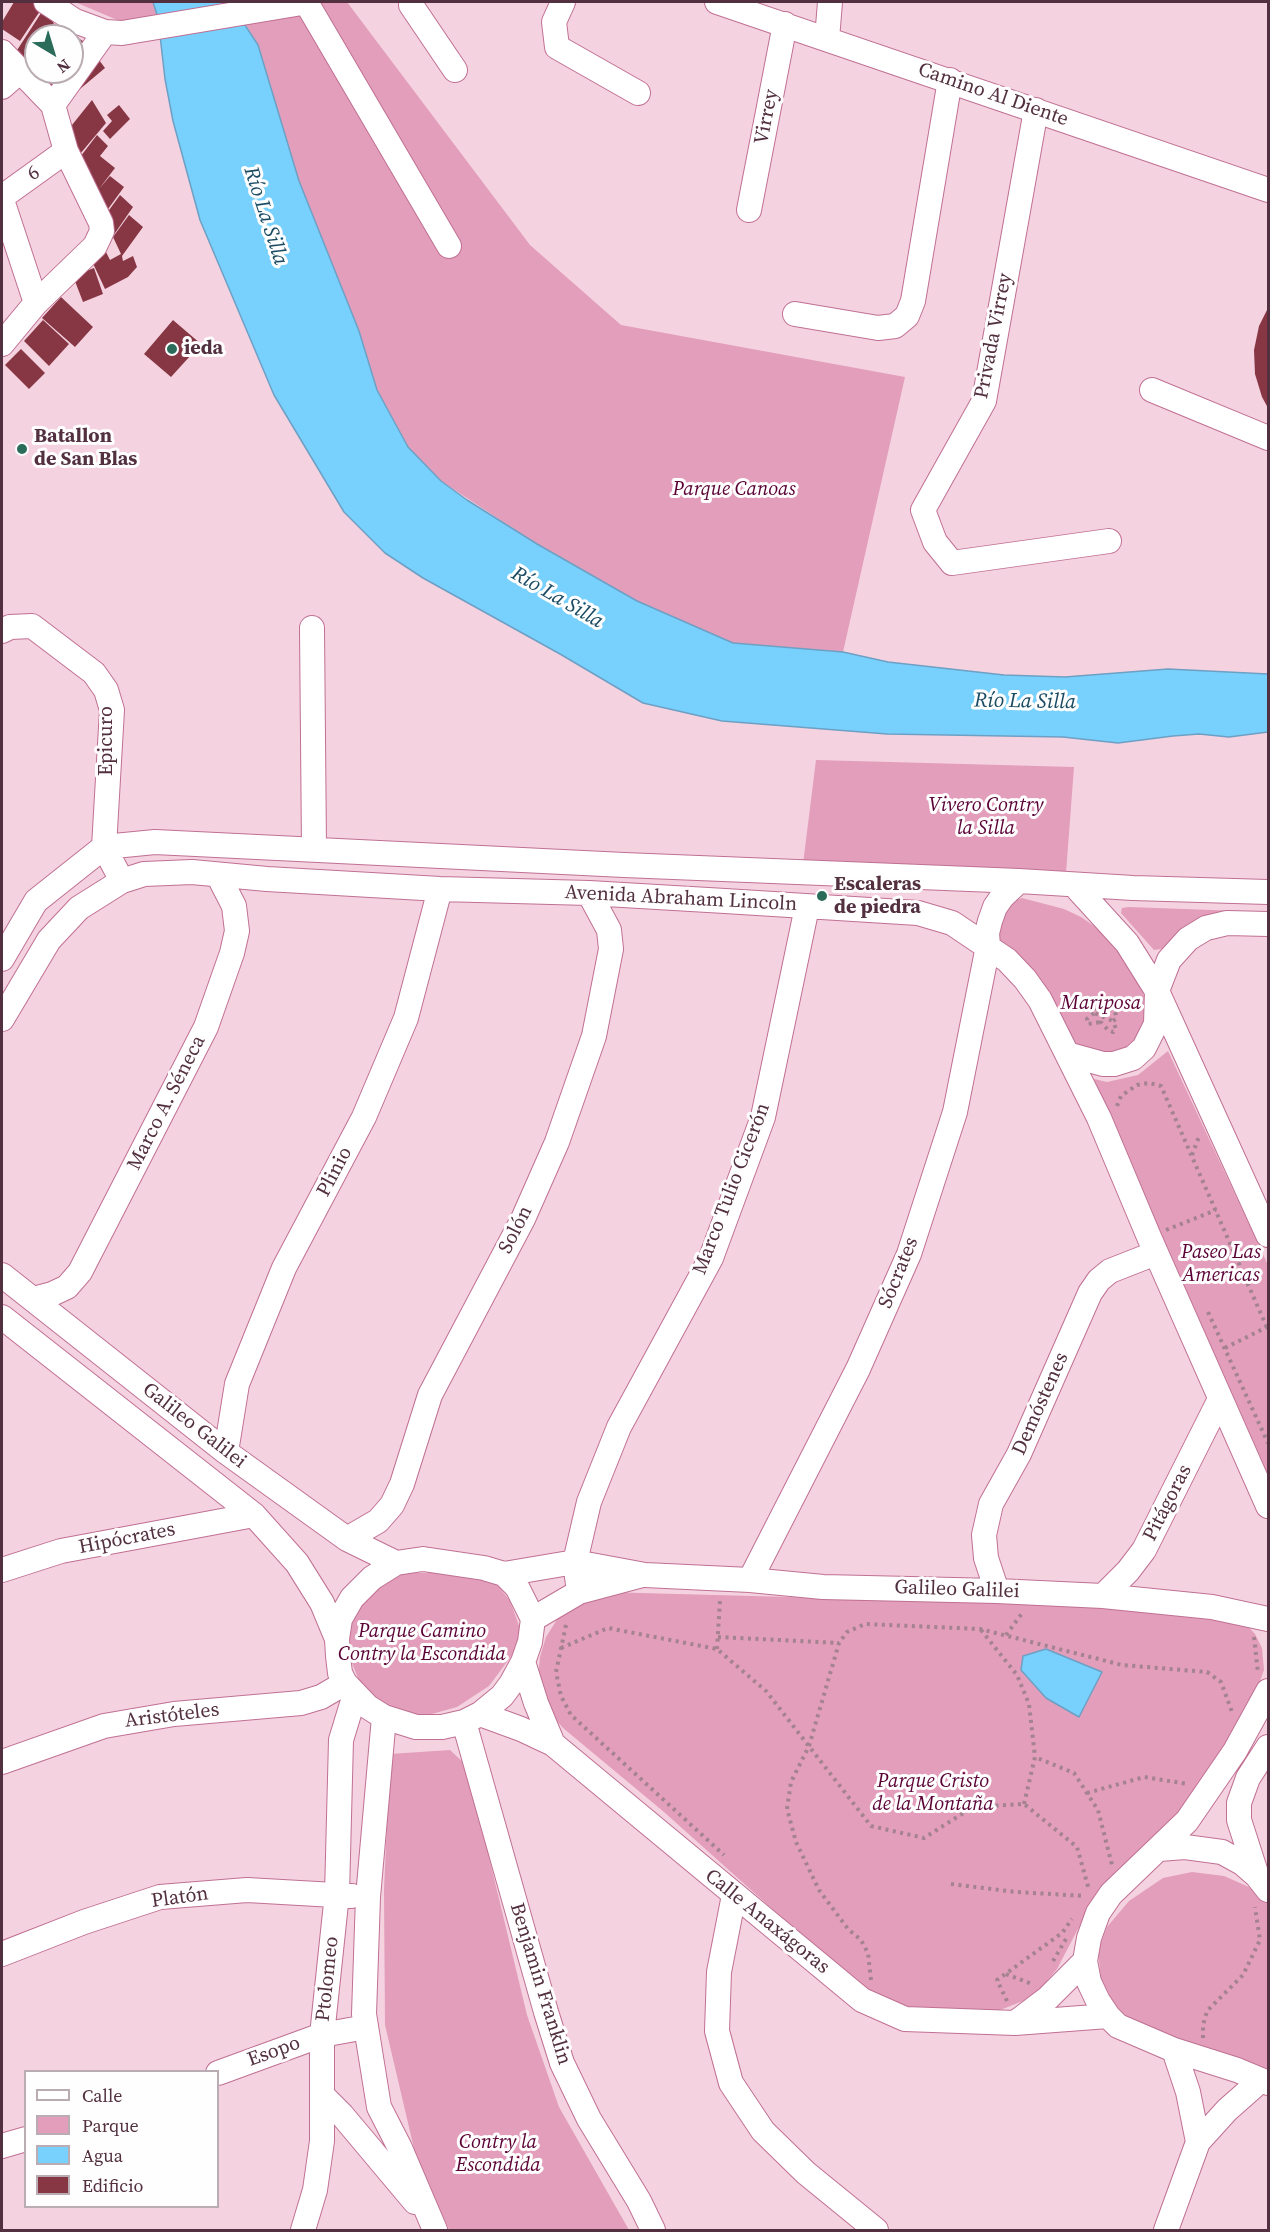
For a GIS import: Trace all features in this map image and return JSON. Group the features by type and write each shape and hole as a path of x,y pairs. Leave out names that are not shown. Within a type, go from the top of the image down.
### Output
{"street":[{"path":"46,2 75,21 113,33 300,2 449,246"},
{"path":"412,2 411,5 454,70"},
{"path":"563,2 554,22 557,47 638,93"},
{"name":"Camino Al Diente","path":"717,2 1269,190"},
{"path":"827,39 830,2"},
{"name":"Virrey","path":"749,210 785,24"},
{"path":"53,105 113,33"},
{"path":"2,52 10,80 53,105 66,151 101,223 102,231 95,246 36,303 2,344"},
{"path":"795,314 878,328 895,326 907,316 913,301 950,80"},
{"name":"Privada Virrey","path":"1036,110 984,401 923,510 935,542 952,563 1109,541"},
{"name":"6","path":"2,199 66,151"},
{"path":"2,199 36,303"},
{"path":"1152,390 1269,438"},
{"name":"Epicuro","path":"2,632 10,627 32,626 94,673 106,690 112,710 104,848"},
{"path":"312,628 314,849"},
{"name":"Avenida Abraham Lincoln","path":"104,848 155,842 624,865 1269,892"},
{"path":"2,959 36,901 104,848 123,881"},
{"name":"Avenida Abraham Lincoln","path":"2,1019 49,940 79,909 123,881 144,874 192,872 440,889 589,893 918,913 952,923 1007,960 1040,1000 1099,1118 1152,1245 1269,1506"},
{"name":"Marco A. Séneca","path":"33,1299 67,1287 80,1272 206,1027 232,953 237,931 234,906 218,875"},
{"name":"Sócrates","path":"750,1580 858,1369 909,1254 955,1112 988,946 987,933 995,907 1019,881"},
{"path":"1074,885 1127,943 1157,991 1269,1235"},
{"name":"Plinio","path":"226,1452 237,1384 284,1268 364,1117 406,1018 440,889"},
{"name":"Solón","path":"347,1539 378,1521 392,1504 402,1484 430,1395 523,1219 557,1142 594,1036 611,949 609,930 589,893"},
{"name":"Marco Tulio Cicerón","path":"579,1592 575,1562 589,1502 619,1427 711,1258 762,1118 807,907"},
{"path":"1067,1054 1103,1064 1114,1064 1133,1058 1144,1048 1154,1030 1157,991 1169,960 1188,939 1206,928 1227,923 1269,924"},
{"name":"Demóstenes","path":"997,1591 986,1558 984,1535 991,1504 1019,1454 1090,1293 1099,1280 1110,1271 1152,1245"},
{"name":"Galileo Galilei","path":"2,1275 226,1452 347,1539 396,1563"},
{"name":"Galileo Galilei","path":"2,1319 254,1515 297,1563 322,1603 337,1639"},
{"name":"Pitágoras","path":"1103,1596 1128,1572 1144,1550 1220,1399"},
{"name":"Hipócrates","path":"2,1570 61,1551 254,1515"},
{"path":"423,1559 484,1568 504,1574 517,1587 533,1619 530,1642 523,1662 511,1684 502,1696 472,1718 442,1727 416,1727 384,1717 368,1707 350,1689 340,1673 337,1639 340,1619 352,1598 372,1578 396,1563 423,1559"},
{"name":"Galileo Galilei","path":"504,1574 575,1562 720,1589 750,1580 823,1587 1103,1596 1212,1607 1269,1619"},
{"name":"Galileo Galilei","path":"533,1619 579,1592 645,1575"},
{"name":"Calle Anaxágoras","path":"523,1662 536,1703 553,1744"},
{"path":"1261,1687 1241,1740 1187,1821 1111,1894 1098,1913 1089,1938 1085,1961 1089,1983 1108,2016 1118,2026 1174,2050 1216,2062 1265,2081"},
{"name":"Aristóteles","path":"2,1762 104,1726 174,1714 301,1703 350,1689"},
{"name":"Ptolomeo","path":"350,1689 341,1740 337,1894 322,2035 323,2096 342,2115 434,2228"},
{"name":"Ptolomeo","path":"384,1717 368,1897 364,2014 379,2107 400,2148 434,2228"},
{"name":"Calle Anaxágoras","path":"472,1718 521,1728 553,1744 734,1895 871,1989 905,2019 1011,2013 1108,2016"},
{"name":"Benjamin Franklin","path":"472,1718 546,2012 562,2063 589,2119 639,2201 653,2230"},
{"path":"1260,1890 1239,1820 1239,1803 1248,1778 1269,1747"},
{"path":"1159,1849 1185,1847 1222,1852 1242,1863 1260,1890"},
{"name":"Platón","path":"2,1954 84,1922 160,1897 247,1890 368,1897"},
{"path":"734,1895 719,1972 717,2031 731,2083 763,2131 806,2173 876,2230"},
{"path":"1011,2013 1048,1998 1085,1961"},
{"name":"Esopo","path":"219,2073 322,2035 366,2027"},
{"path":"1174,2050 1188,2092 1198,2142"},
{"path":"1170,2228 1198,2142 1227,2110 1265,2081"},
{"path":"303,2230 315,2190 322,2141 323,2096"},
{"path":"2,2146 24,2140"}],"path":[{"path":"1094,1013 1103,1017 1113,1021 1116,1029 1113,1032 1100,1025 1088,1024 1087,1019 1094,1013 1094,1008 1100,1004 1105,1010 1103,1017 1100,1025"},
{"path":"1105,1010 1110,1008 1115,1011 1116,1019 1113,1021"},
{"path":"1115,1109 1121,1096 1137,1085 1149,1083 1161,1086 1268,1328 1225,1348"},
{"path":"1152,1245 1216,1210"},
{"path":"709,1600 720,1589"},
{"path":"720,1589 731,1601"},
{"path":"717,1649 720,1589"},
{"path":"1015,1608 1026,1608"},
{"path":"572,1619 566,1625 556,1672 561,1696 571,1715 724,1856"},
{"path":"871,1989 868,1953 861,1940 848,1929 819,1890 796,1842 787,1809 791,1782 809,1746 839,1643 847,1632 865,1624 980,1629 1122,1665 1207,1672 1221,1682 1241,1740"},
{"path":"561,1648 608,1628 717,1649 766,1691 871,1826 924,1838 973,1807 1024,1804 1077,1847 1090,1896"},
{"path":"980,1629 1017,1675 1029,1704 1035,1757 1024,1804"},
{"path":"1248,1632 1255,1638 1261,1687"},
{"path":"718,1637 839,1643"},
{"path":"1035,1757 1074,1773 1098,1810 1114,1874"},
{"path":"1087,1793 1144,1777 1191,1785 1184,1794"},
{"path":"951,1884 1016,1892 1090,1896"},
{"path":"1084,1906 1098,1889"},
{"path":"1216,2062 1203,2036 1205,2018 1207,2011 1243,1975 1260,1940 1257,1912 1260,1890"},
{"path":"1011,2013 997,1980 1062,1933 1077,1915 1050,1966"},
{"path":"863,1972 871,1989"},
{"path":"1028,1992 1038,1987"},
{"path":"1011,2013 1018,1998"},
{"path":"999,2004 1011,2013"}],"green space":[{"name":"Parque Canoas","path":"75,2 347,2 530,245 621,325 905,377 843,652 733,643 688,624 637,601 591,576 537,544 441,481 408,447 377,390 359,331 299,181 258,45 233,3 122,22"},
{"name":"Vivero Contry la Silla","path":"816,760 1074,767 1066,873 803,864"},
{"name":"Mariposa","path":"1022,898 1064,909 1081,917 1097,928 1122,954 1139,981 1150,1014 1143,1036 1122,1056 1076,1047 1001,945 995,928 1006,904"},
{"path":"1122,908 1268,912 1268,919 1198,922 1161,949 1154,950 1121,913"},
{"name":"Paseo Las Americas","path":"1168,1051 1268,1265 1268,1483 1094,1079 1107,1082 1138,1075"},
{"name":"Parque Camino Contry la Escondida","path":"398,1573 451,1573 496,1583 510,1601 524,1639 489,1686 457,1707 421,1717 387,1709 364,1693 350,1658 350,1623 367,1593"},
{"name":"Parque Cristo de la Montaña","path":"603,1592 1201,1608 1243,1621 1255,1634 1262,1648 1264,1670 1257,1689 1212,1766 1184,1807 1090,1906 1057,1969 1040,1989 1023,2001 995,2012 914,2014 866,1993 664,1812 563,1728 550,1713 538,1677 540,1657 546,1637 558,1618"},
{"name":"Contry la Escondida","path":"450,1750 467,1766 527,2015 559,2107 629,2230 449,2230 416,2157 385,2025 384,1890 390,1754"},
{"path":"1192,1872 1224,1876 1249,1887 1268,1904 1268,2075 1133,2022 1114,2004 1101,1979 1098,1951 1107,1927 1129,1901 1163,1878"}],"water":[{"name":"Río La Silla","path":"153,2 230,2 258,45 299,181 359,331 377,390 408,447 441,481 467,500 537,544 637,601 733,643 843,652 888,662 1004,675 1065,677 1168,669 1268,674 1268,732 1229,737 1199,734 1118,743 1063,737 887,734 722,721 643,703 423,578 385,553 344,512 274,395 200,220 173,121 165,79 158,18"},
{"path":"1046,1649 1102,1672 1079,1717 1046,1698 1021,1670 1023,1656"}],"building":[{"path":"14,2 32,2 42,8 31,24 24,24 24,35 20,41 2,29 2,22"},
{"path":"43,10 56,18 54,24 34,24"},
{"path":"24,39 24,65 12,58"},
{"path":"84,42 92,47 84,58"},
{"path":"93,52 105,68 80,89 76,84 84,84 84,64"},
{"path":"36,84 63,84 52,98"},
{"path":"92,100 106,123 75,160 64,135"},
{"path":"119,105 130,119 110,139 103,131 112,121 107,115"},
{"path":"97,135 108,146 100,156 115,168 99,189 110,176 124,187 103,216 85,178 91,169 84,177 77,161"},
{"path":"120,195 133,207 113,236 104,217"},
{"path":"129,215 143,227 122,256 123,261 133,256 137,267 128,277 105,289 90,257 105,250 110,260 121,254 113,237"},
{"path":"94,268 103,294 83,302 73,276"},
{"path":"61,297 93,327 75,347 42,318"},
{"path":"1268,308 1268,408 1255,374 1254,350 1259,326"},
{"path":"43,320 69,344 49,366 24,341"},
{"name":"ieda","path":"173,320 201,344 171,377 144,354"},
{"path":"21,349 45,373 29,389 5,365"}],"place":[{"name":"ieda","path":"172,349"},
{"name":"Batallon de San Blas","path":"22,449"},
{"name":"Escaleras de piedra","path":"822,896"}]}
